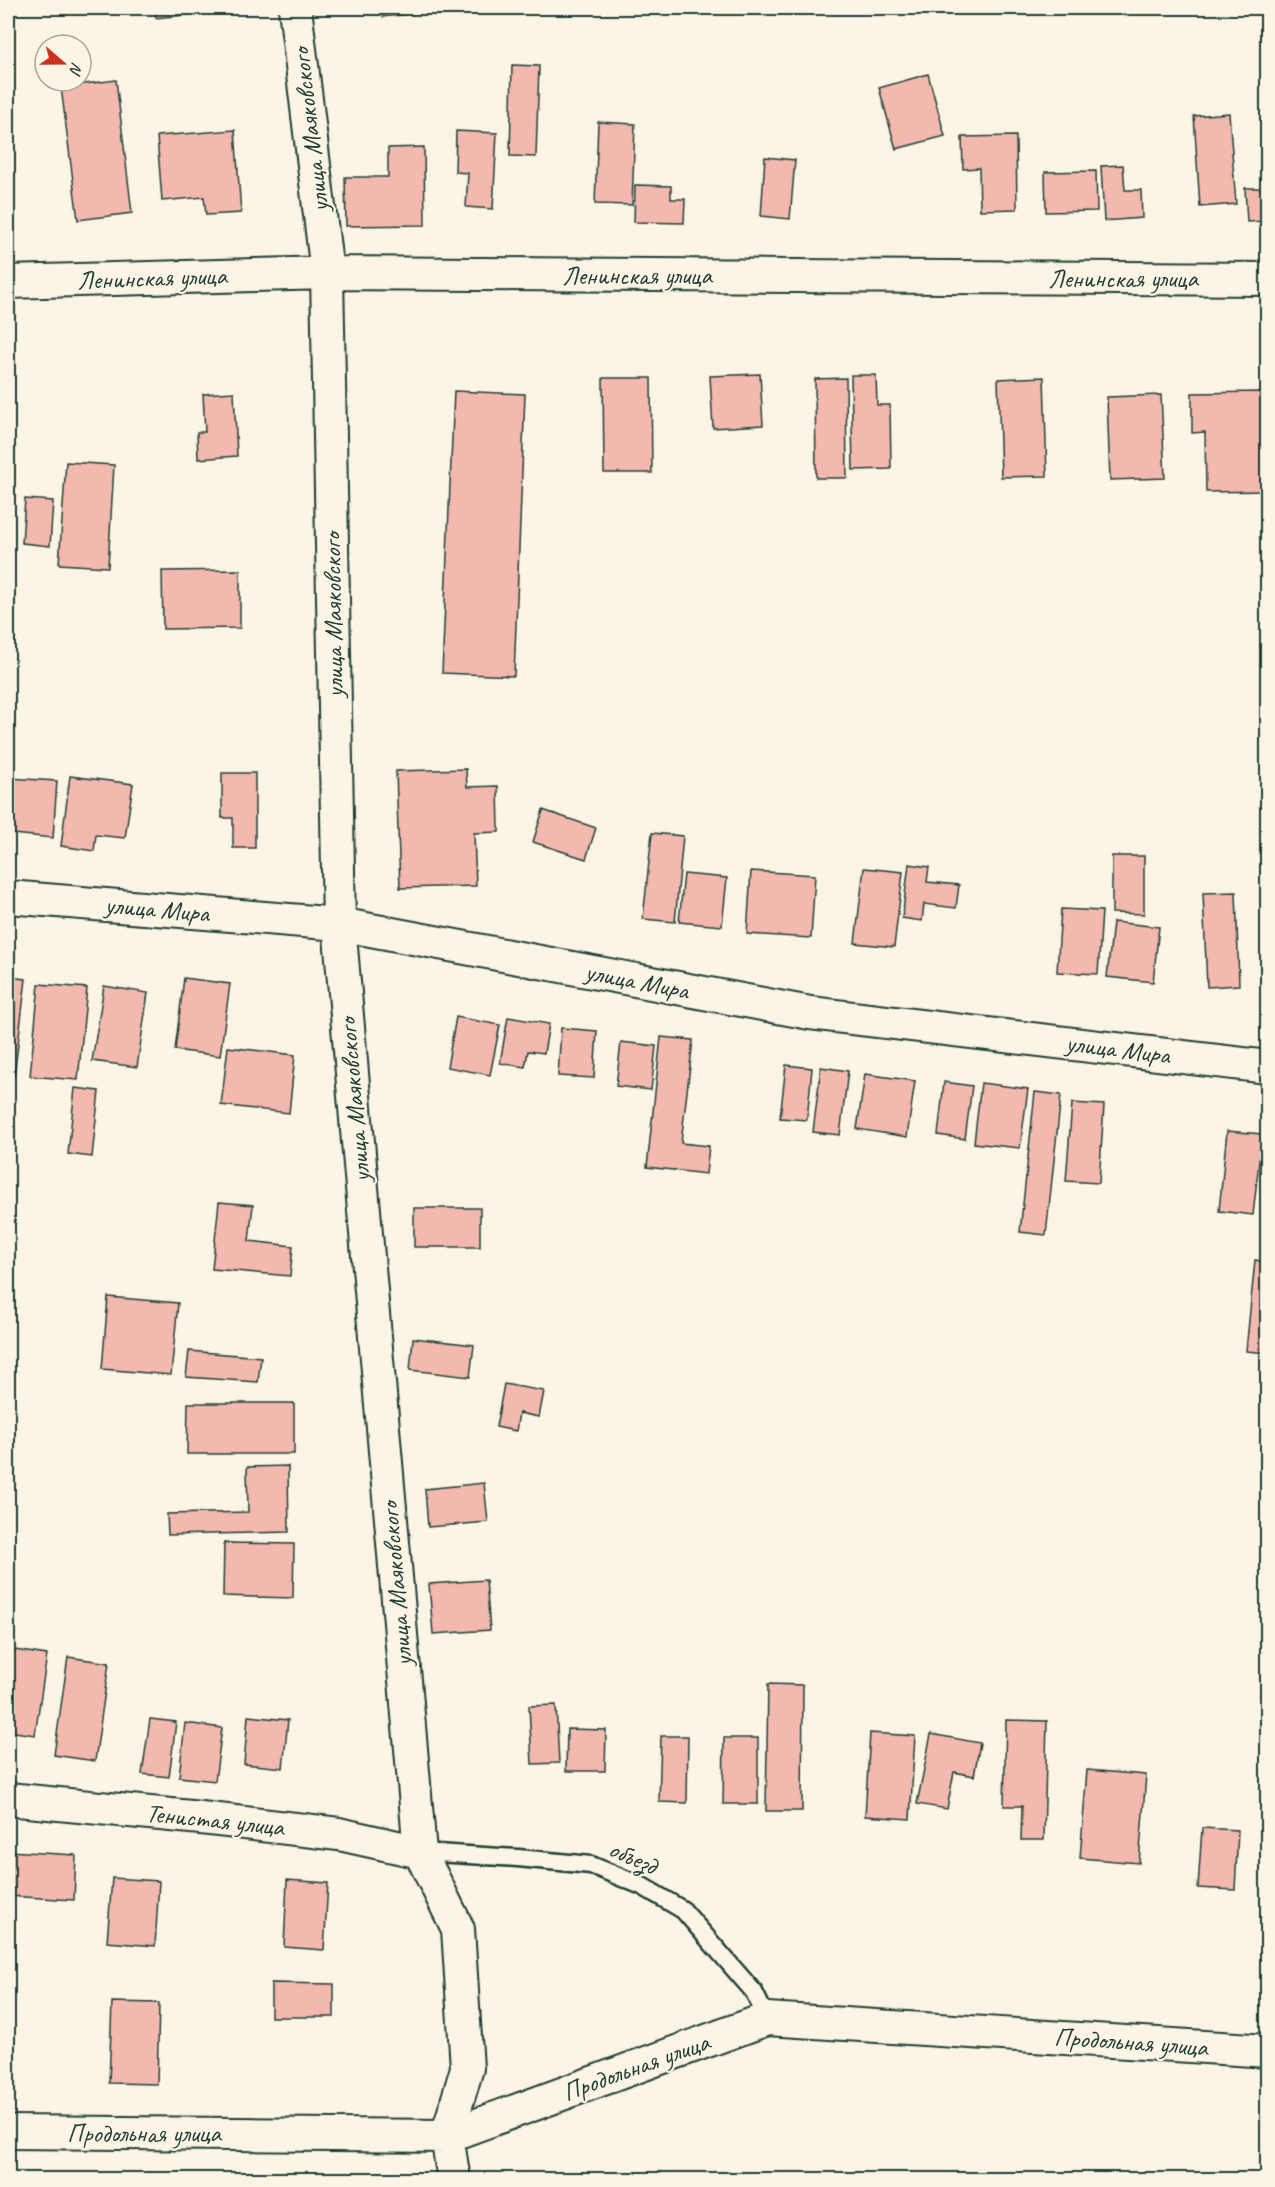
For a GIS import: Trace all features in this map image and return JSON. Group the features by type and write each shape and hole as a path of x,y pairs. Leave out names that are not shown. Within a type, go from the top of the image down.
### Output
{"street":[{"name":"улица Маяковского","path":"295,8 327,273 339,924 420,1852 458,1929 466,2068 447,2136 454,2180"},
{"name":"Ленинская улица","path":"8,282 327,273 1268,279"},
{"name":"улица Мира","path":"8,897 339,924 810,1013 1268,1067"},
{"name":"Тенистая улица","path":"8,1799 339,1834 420,1852"},
{"name":"Продольная улица","path":"8,2132 447,2136 767,2019 1268,2051"}],"lane":[{"name":"объезд","path":"420,1852 591,1865 642,1886 683,1910 754,1992 767,2019"}],"building":[{"path":"155,8 203,8 204,13 156,18"},
{"path":"382,8 423,8 424,12 383,17"},
{"path":"512,65 539,66 536,157 510,156"},
{"path":"928,74 945,136 896,149 879,88"},
{"path":"116,80 132,213 78,220 62,93 93,93 93,83"},
{"path":"1229,113 1236,204 1200,207 1194,116"},
{"path":"598,122 635,124 632,205 595,204"},
{"path":"235,130 241,213 206,215 204,197 162,201 157,136"},
{"path":"456,131 497,133 493,209 466,207 468,173 455,172"},
{"path":"1016,136 1017,209 980,210 979,168 963,169 962,137"},
{"path":"424,147 425,225 346,226 345,177 388,177 388,148"},
{"path":"765,157 795,160 790,219 761,216"},
{"path":"1123,165 1125,190 1141,190 1142,218 1104,221 1101,166"},
{"path":"1096,171 1097,211 1046,212 1045,172"},
{"path":"635,185 671,186 671,199 685,199 684,223 634,222"},
{"path":"1245,188 1263,188 1264,202 1268,201 1268,221 1247,222"},
{"path":"760,374 763,425 713,428 710,376"},
{"path":"851,375 876,375 877,405 890,405 891,469 853,470"},
{"path":"1044,377 1047,476 1001,477 998,379"},
{"path":"603,378 651,378 652,473 604,473"},
{"path":"846,378 847,478 816,478 815,379"},
{"path":"454,391 525,394 514,676 442,673"},
{"path":"234,392 237,456 198,459 197,432 205,432 203,394"},
{"path":"1261,392 1261,416 1268,416 1268,491 1206,492 1205,432 1192,433 1192,393"},
{"path":"1161,395 1165,478 1110,480 1107,397"},
{"path":"66,462 114,465 108,567 59,564"},
{"path":"25,499 53,501 50,546 22,543"},
{"path":"240,570 240,628 163,629 162,571"},
{"path":"466,769 467,787 498,786 499,832 474,833 476,886 400,888 396,771"},
{"path":"222,773 255,773 255,848 233,848 233,818 222,818"},
{"path":"70,776 133,784 125,838 96,835 94,851 61,846"},
{"path":"8,778 57,781 53,838 13,834 15,807 8,806"},
{"path":"543,810 596,828 586,859 533,842"},
{"path":"652,833 683,836 675,922 643,919"},
{"path":"1112,856 1144,856 1144,914 1112,913"},
{"path":"909,864 929,867 927,882 959,885 956,908 924,904 922,921 902,918"},
{"path":"864,868 903,872 894,947 855,943"},
{"path":"751,871 815,875 811,938 747,934"},
{"path":"684,874 727,878 722,926 679,922"},
{"path":"1236,892 1239,985 1207,987 1203,893"},
{"path":"1061,909 1102,911 1098,974 1057,972"},
{"path":"1113,922 1159,927 1153,982 1107,977"},
{"path":"8,977 26,979 14,1077 8,1076"},
{"path":"184,978 230,984 220,1056 175,1050"},
{"path":"39,984 87,988 78,1080 30,1076"},
{"path":"104,986 148,993 137,1067 92,1061"},
{"path":"456,1017 500,1025 490,1075 447,1067"},
{"path":"508,1017 549,1024 544,1053 528,1051 525,1067 500,1063"},
{"path":"561,1028 597,1031 594,1078 558,1076"},
{"path":"661,1037 693,1040 681,1143 709,1146 706,1174 647,1167"},
{"path":"621,1042 656,1046 651,1090 616,1086"},
{"path":"228,1047 295,1055 289,1113 221,1105"},
{"path":"786,1065 812,1068 807,1120 780,1118"},
{"path":"821,1067 848,1071 840,1135 813,1132"},
{"path":"865,1074 915,1081 907,1137 857,1129"},
{"path":"944,1082 972,1086 965,1139 938,1135"},
{"path":"981,1083 1028,1089 1020,1148 974,1143"},
{"path":"75,1088 99,1091 92,1157 68,1154"},
{"path":"1035,1092 1061,1095 1046,1235 1020,1232"},
{"path":"1072,1103 1104,1105 1099,1183 1066,1181"},
{"path":"1227,1131 1262,1134 1253,1215 1219,1211"},
{"path":"219,1202 253,1205 249,1241 293,1246 290,1276 212,1269"},
{"path":"414,1208 480,1208 480,1247 414,1247"},
{"path":"1255,1260 1268,1262 1268,1353 1246,1351"},
{"path":"108,1297 178,1303 171,1375 102,1369"},
{"path":"413,1338 474,1345 470,1377 410,1370"},
{"path":"189,1351 261,1357 258,1382 186,1377"},
{"path":"504,1384 544,1391 539,1417 519,1413 516,1431 496,1427"},
{"path":"188,1403 294,1403 294,1454 187,1454"},
{"path":"288,1466 289,1532 168,1535 167,1514 248,1512 247,1467"},
{"path":"484,1483 488,1522 428,1527 425,1489"},
{"path":"224,1543 294,1544 293,1598 223,1596"},
{"path":"486,1580 490,1630 433,1634 429,1584"},
{"path":"8,1649 47,1655 35,1735 8,1731"},
{"path":"68,1657 109,1663 95,1761 54,1755"},
{"path":"768,1684 803,1685 802,1811 766,1811"},
{"path":"556,1705 559,1763 532,1764 529,1706"},
{"path":"248,1716 288,1720 283,1768 244,1764"},
{"path":"150,1719 176,1722 169,1777 142,1774"},
{"path":"1006,1720 1047,1721 1044,1840 1021,1840 1022,1806 1004,1806"},
{"path":"185,1723 222,1728 215,1781 179,1777"},
{"path":"567,1729 606,1730 605,1771 566,1771"},
{"path":"870,1733 915,1736 910,1819 865,1816"},
{"path":"931,1734 980,1743 974,1776 954,1772 947,1809 917,1804"},
{"path":"661,1736 688,1736 687,1803 659,1802"},
{"path":"724,1738 758,1738 758,1804 723,1804"},
{"path":"1087,1770 1146,1775 1139,1863 1080,1858"},
{"path":"1202,1828 1238,1830 1235,1890 1198,1888"},
{"path":"8,1851 76,1855 74,1900 8,1896"},
{"path":"112,1878 159,1881 155,1946 107,1942"},
{"path":"287,1880 328,1883 324,1950 284,1947"},
{"path":"271,1983 334,1984 334,2017 271,2017"},
{"path":"112,2002 159,2003 157,2084 109,2083"}]}
